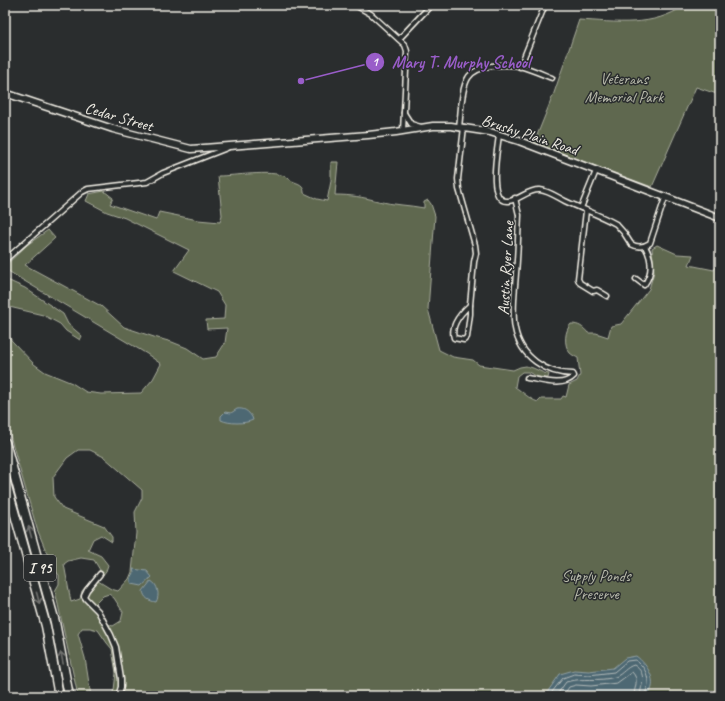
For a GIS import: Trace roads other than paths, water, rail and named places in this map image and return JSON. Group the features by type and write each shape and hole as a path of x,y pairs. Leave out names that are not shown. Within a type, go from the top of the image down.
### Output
{"highway":[{"name":"I 95","path":"5,442 55,622 69,696"},
{"name":"I 95","path":"5,479 46,626 59,696"}],"main road":[{"name":"Cedar Street","path":"5,93 113,129 191,149 228,147"},
{"name":"Brushy Plain Road","path":"228,147 403,131 441,125 462,127 499,135 720,218"}],"street":[{"path":"355,5 371,14 405,45 407,51 403,131"},
{"path":"399,39 431,5"},
{"path":"520,66 545,5"},
{"path":"470,305 456,320 453,335 454,338 464,340 467,337 476,253 474,239 459,189 458,179 465,87 468,78 474,71 484,67 520,66 552,78"},
{"path":"404,111 405,116 411,124 424,127"},
{"path":"499,135 495,173 496,190 500,198 504,200 509,201 534,190 547,192 616,224 631,244 645,246 650,243 653,236 665,198"},
{"path":"5,260 82,192 88,189 147,182 228,147"},
{"path":"581,208 596,171"},
{"name":"Austin Ryer Lane","path":"515,198 520,215 513,318 517,337 523,350 542,366 555,372 573,374 574,376 571,379 561,382 528,378"},
{"path":"586,210 578,279 580,283 593,291 597,290 607,296"},
{"path":"636,279 644,285 649,278 651,266 645,246"},
{"path":"100,574 84,596 101,615 116,647 121,679 121,687 118,696"}],"water":[{"path":"237,409 246,410 253,420 237,423 221,420 221,416 225,412 231,413"},
{"path":"133,569 147,571 152,577 142,586 132,584 131,578 134,573"},
{"path":"151,581 158,590 156,602 147,599 144,596 143,591"},
{"path":"636,656 648,669 652,680 651,691 647,696 547,696 548,691 560,674 574,670 589,671 613,668 625,658"}],"waterway":[{"path":"649,693 653,696"}],"place":[{"name":"Mary T. Murphy School","path":"301,81"}],"park label":[{"name":"Veterans Memorial Park","path":"624,87"},
{"name":"Supply Ponds Preserve","path":"596,584"}]}
